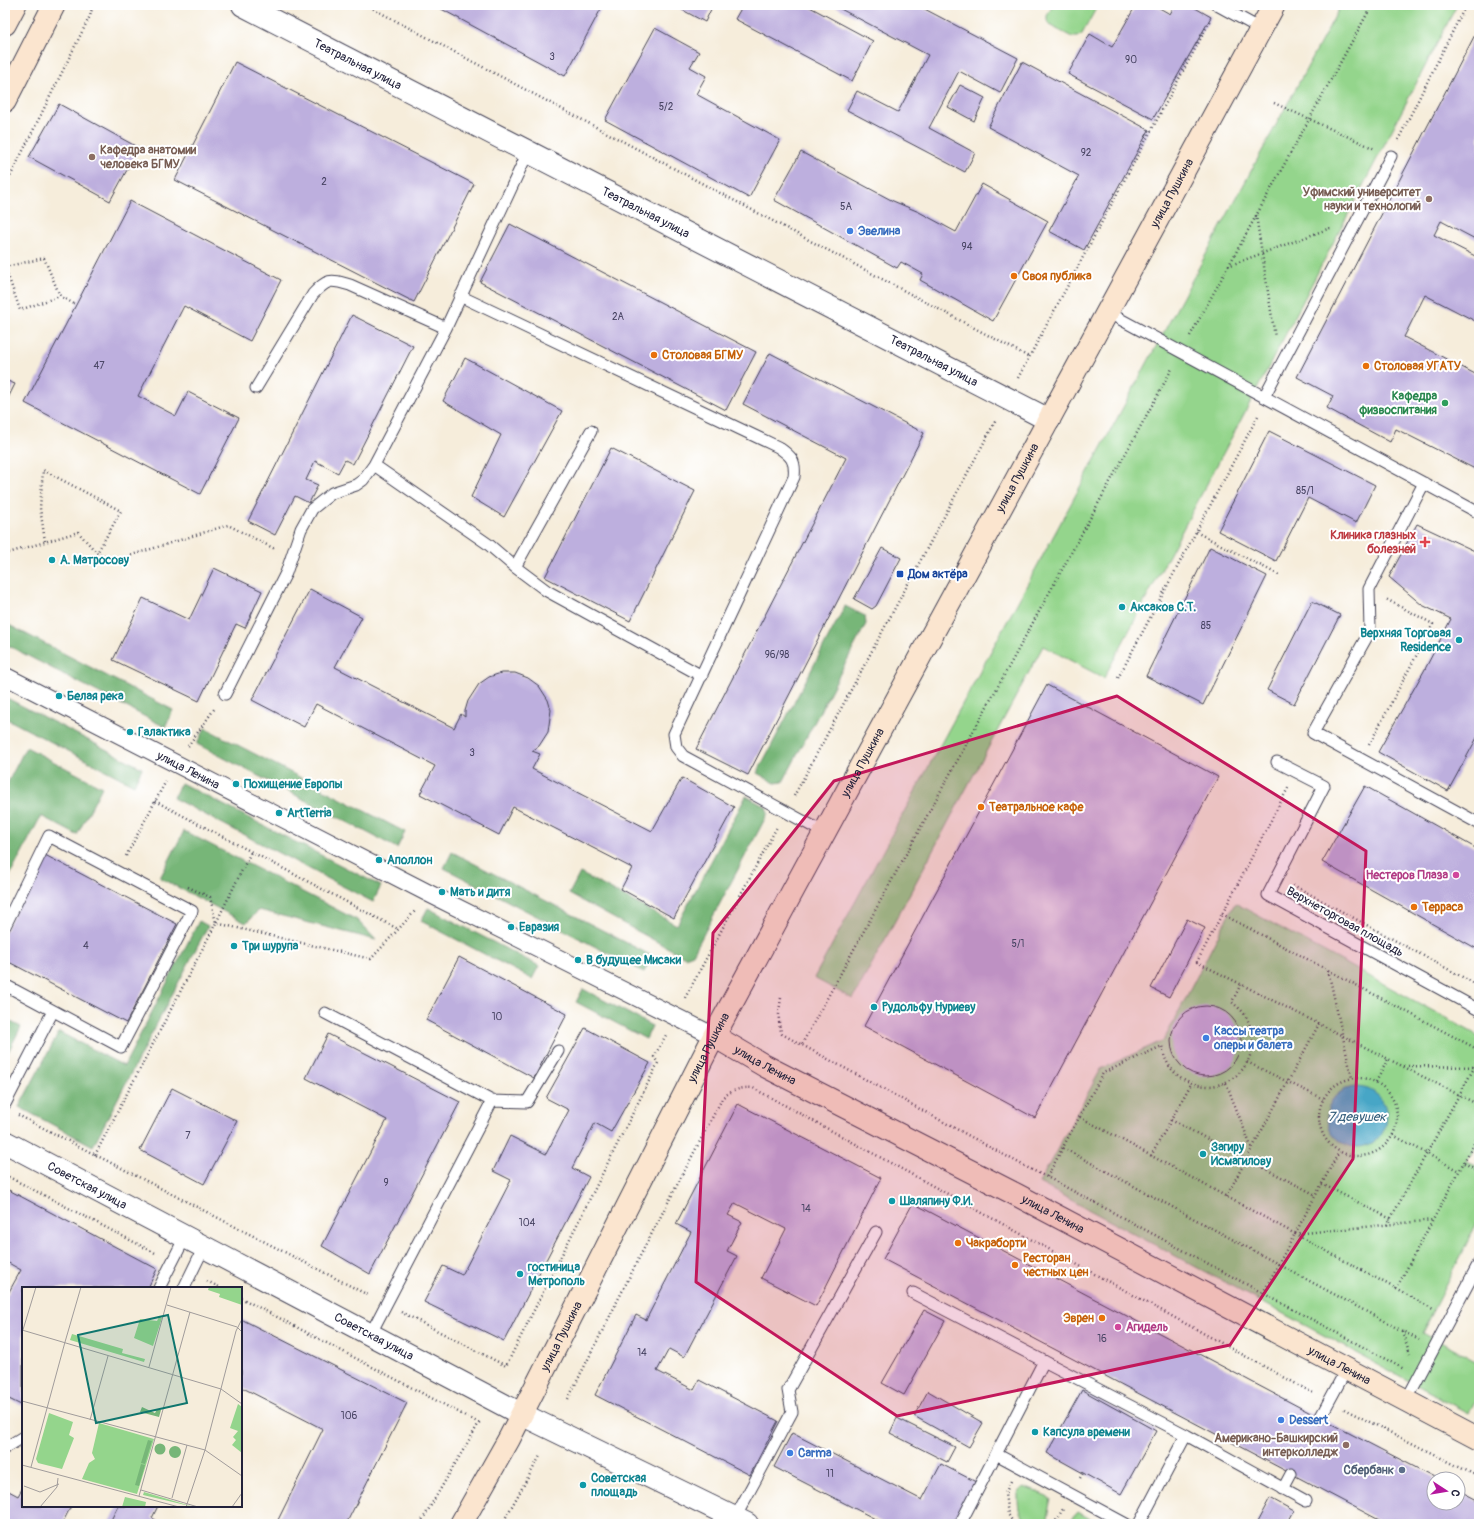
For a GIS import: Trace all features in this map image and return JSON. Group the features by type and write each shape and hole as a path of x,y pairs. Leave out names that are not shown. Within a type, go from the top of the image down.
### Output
{"main road":[{"path":"5,24 15,5"},
{"path":"5,101 54,5"},
{"name":"улица Пушкина","path":"461,1524 509,1439 714,1036 1274,5"},
{"name":"улица Ленина","path":"714,1036 765,1066 1017,1195 1479,1439"}],"street":[{"name":"Театральная улица","path":"243,5 1049,420"},
{"name":"улица Ленина","path":"5,676 430,894 714,1036"},
{"name":"Советская улица","path":"5,1142 521,1414 741,1521"}],"lane":[{"path":"1218,5 1261,29"},
{"path":"225,694 286,573 302,529 312,509 332,492 356,484 363,480 374,465 446,328 528,152"},
{"path":"1264,397 1390,156"},
{"path":"256,388 313,294 324,283 335,281 350,285 446,328"},
{"path":"460,296 778,447 790,456 795,466 794,477 674,734 676,747 683,756 825,833"},
{"path":"1107,312 1479,513"},
{"path":"515,567 591,431"},
{"path":"374,465 488,544 547,591 702,676"},
{"path":"1424,483 1369,589 1370,632 1313,733 1478,823 1479,821"},
{"name":"Верхнеторговая площадь","path":"1277,762 1324,786 1268,895 1479,1010"},
{"path":"5,926 50,836 192,911 121,1047 5,985"},
{"path":"8,1108 53,1011"},
{"path":"325,1013 492,1101 527,1102 558,1051"},
{"path":"370,1335 492,1101"},
{"path":"741,1521 792,1412 788,1390 876,1232"},
{"path":"160,1287 186,1237"},
{"path":"185,1287 204,1247"},
{"path":"1406,1401 1479,1262"},
{"path":"913,1293 1186,1435 1306,1501"},
{"path":"960,1524 1044,1361"},
{"path":"1320,1418 1346,1370"},
{"path":"1139,1524 1186,1435"},
{"path":"5,1448 22,1438"},
{"path":"996,1454 1126,1524"},
{"path":"1284,1489 1291,1474"}],"path":[{"path":"5,187 90,16 93,5"},
{"path":"366,5 1029,357"},
{"path":"8,1108 95,1155 506,1366 658,1063 654,1057 1218,5"},
{"path":"802,1044 1372,5"},
{"path":"1274,103 1390,156 1466,5"},
{"path":"1256,215 1280,367"},
{"path":"1228,266 1358,218"},
{"path":"60,296 20,310 5,267 44,258 60,296 76,305"},
{"path":"1118,678 1259,414"},
{"path":"45,541 40,508 43,470 122,511 97,553"},
{"path":"5,554 78,532 97,553 119,559 228,525 291,557"},
{"path":"1196,532 1279,575"},
{"path":"1361,759 1433,624 1369,589"},
{"path":"192,740 225,694"},
{"path":"118,872 175,763"},
{"path":"1297,772 1197,962 1479,1105"},
{"path":"155,801 398,929"},
{"path":"95,1155 251,852"},
{"path":"1277,877 1479,986"},
{"path":"182,884 210,897 216,922"},
{"path":"216,922 371,959 430,894"},
{"path":"1222,914 1479,1050"},
{"path":"1328,970 1352,1078"},
{"path":"1047,1177 1064,1148 1103,1073 1162,1046 1166,1062 1177,1075 1191,1084 1209,1087 1226,1083 1239,1075 1247,1062 1253,1046 1252,1029 1244,1014 1232,1002 1241,984"},
{"path":"781,998 778,1012 778,1024 782,1034 1023,1166 1047,1177 1418,1377"},
{"path":"1226,1197 1319,1024"},
{"path":"1387,1225 1479,1058"},
{"path":"1376,1082 1388,1059"},
{"path":"1247,1062 1323,1099"},
{"path":"1402,1066 1479,1067"},
{"path":"1352,1078 1376,1082 1386,1090 1393,1100 1397,1112 1396,1124 1392,1135 1385,1145 1375,1152 1363,1156 1351,1156 1339,1152 1323,1135 1319,1123 1319,1110 1323,1099 1331,1089 1340,1082 1352,1078"},
{"path":"1226,1083 1252,1149"},
{"path":"1151,1156 1191,1084"},
{"path":"568,1399 639,1258 723,1097 732,1090 753,1088 1329,1401 1479,1477"},
{"path":"1080,1117 1450,1318"},
{"path":"1171,1120 1316,1195"},
{"path":"1396,1288 1479,1134"},
{"path":"1392,1135 1459,1171"},
{"path":"1064,1148 1434,1348"},
{"path":"1263,1293 1339,1152"},
{"path":"1464,1163 1479,1171"},
{"path":"5,1175 172,1262"},
{"path":"1322,1184 1391,1219"},
{"path":"1295,1234 1433,1220"},
{"path":"192,1273 219,1287"},
{"path":"242,1299 478,1423 420,1524"},
{"path":"502,1524 540,1456"}],"highlighted area":[{"path":"1117,696 1366,851 1353,1159 1230,1345 897,1416 696,1282 713,933 834,781"}],"green space":[{"path":"1053,5 1098,5 1082,34 1077,37 1072,37 1049,25 1047,16"},
{"path":"1341,5 1457,5 1252,399 1104,678 1043,646 853,999 814,978"},
{"path":"845,606 865,616 866,624 783,782 775,783 757,773"},
{"path":"5,623 173,710 165,727 5,644"},
{"path":"5,697 142,768 134,785 5,718"},
{"path":"205,728 405,832 397,848 197,744"},
{"path":"26,747 102,787 77,835 41,816 5,885 5,788"},
{"path":"181,783 381,886 373,902 173,798"},
{"path":"746,796 766,807 768,813 693,954 685,957 569,894 580,873 677,925"},
{"path":"184,831 357,920 376,940 259,910 246,923 160,878"},
{"path":"452,852 652,956 644,972 444,868"},
{"path":"1235,903 1479,1036 1479,1140 1467,1162 1479,1167 1479,1219 1422,1332 1479,1363 1479,1395 1469,1413 1039,1183 1101,1069 1164,1040"},
{"path":"428,908 539,966 532,979 421,921"},
{"path":"199,921 208,926 93,1146 19,1107 59,1032 124,1066"},
{"path":"583,989 652,1026 646,1039 576,1002"},
{"path":"5,1019 21,1027 5,1058"},
{"path":"1024,1487 1052,1498 1047,1522 1042,1524 1031,1523 1026,1521 1020,1514 1018,1493"},
{"path":"1078,1512 1099,1524 1067,1524"}],"water":[{"name":"7 девушек","path":"1357,1087 1374,1092 1382,1100 1387,1117 1382,1134 1374,1142 1357,1147 1340,1142 1332,1134 1327,1117 1332,1100 1340,1092"}],"building":[{"path":"434,5 603,5 565,76"},
{"path":"673,5 713,5 705,22"},
{"path":"743,5 806,5 873,41 852,81 735,19"},
{"path":"833,5 917,5 1018,58 1000,93 959,71 929,128 975,153 965,172 847,110 857,91 898,112 928,55"},
{"path":"1136,5 1154,5 1170,14 1175,5 1190,5 1211,17 1153,119 1068,74 1090,34 1112,47"},
{"name":"Уфимский университет науки и технологий","path":"1479,27 1479,241 1441,221 1434,235 1479,258 1479,323 1425,295 1404,337 1479,376 1479,471 1396,429 1390,442 1327,408 1333,396 1297,377"},
{"path":"655,28 699,52 690,67 706,76 696,94 780,140 749,198 605,120"},
{"path":"235,62 474,184 414,302 175,180"},
{"path":"1022,62 1149,130 1084,250 1049,231 1079,176 988,127"},
{"path":"960,85 985,98 974,121 948,107"},
{"path":"59,104 139,148 110,201 29,157"},
{"path":"801,152 893,201 919,212 956,232 982,184 1048,221 993,321 920,280 923,274 901,262 897,268 774,200"},
{"path":"130,201 281,280 250,341 184,306 138,396 176,416 188,392 239,418 200,494 25,403"},
{"path":"510,224 756,352 726,410 480,282"},
{"path":"352,315 413,346 353,464 345,460 338,473 315,461 306,480 318,485 309,503 295,496 275,535 248,521"},
{"path":"770,353 924,433 748,775 696,749 846,458 743,404"},
{"path":"465,358 562,411 504,517 471,497 501,435 443,401"},
{"path":"5,380 15,384 5,404"},
{"path":"1269,431 1375,485 1356,523 1308,498 1276,561 1218,531"},
{"path":"611,448 695,491 630,621 545,577"},
{"name":"Верхняя Торговая Residence","path":"1417,524 1479,553 1479,734 1448,791 1378,752 1424,671 1451,619 1422,605 1389,577"},
{"path":"1210,547 1267,576 1203,705 1146,676"},
{"path":"882,548 901,558 876,606 872,609 854,599"},
{"path":"214,568 262,591 245,628 236,624 199,701 113,660 143,598 189,620"},
{"path":"310,589 362,617 335,667 454,728 461,714 465,717 468,701 479,684 489,677 501,673 515,673 528,678 539,686 548,700 551,710 548,732 539,746 532,751 540,754 532,769 652,831 682,778 734,807 674,918 621,889 632,868 513,807 499,835 420,794 435,766 316,704 304,727 252,700"},
{"path":"1312,601 1340,615 1294,704 1267,690"},
{"path":"1047,685 1218,777 1035,1118 864,1026"},
{"path":"1365,786 1479,850 1479,950 1322,862"},
{"path":"45,855 177,924 126,1023 5,960 5,932"},
{"path":"1187,919 1205,928 1169,997 1151,988"},
{"path":"459,957 567,1014 534,1078 426,1020"},
{"name":"Кассы театра оперы и балета","path":"1199,1006 1213,1006 1226,1012 1235,1021 1239,1027 1241,1041 1239,1055 1231,1066 1220,1074 1213,1076 1199,1076 1192,1074 1181,1066 1173,1055 1171,1048 1171,1034 1173,1027 1181,1016 1192,1008"},
{"path":"585,1028 650,1063 611,1132 595,1123 572,1168 589,1177 504,1341 424,1302 443,1266 462,1275 511,1180 493,1171 510,1136 546,1154 569,1110 546,1098"},
{"path":"328,1034 460,1102 370,1274 322,1246 387,1120 306,1078"},
{"path":"172,1088 237,1121 204,1184 140,1150"},
{"path":"738,1104 881,1178 816,1306 761,1278 786,1229 735,1203 728,1215 742,1222 727,1251 737,1256 684,1357 669,1349 657,1371 694,1390 699,1380 778,1421 750,1475 595,1395 636,1315 646,1320 691,1232 676,1224"},
{"path":"5,1188 157,1269 148,1287 22,1287 22,1406 5,1397 5,1299 21,1270 5,1261"},
{"path":"913,1203 1426,1473 1426,1511 1466,1511 1466,1494 1479,1501 1479,1524 1380,1524 1381,1521 883,1259"},
{"path":"924,1310 945,1321 904,1395 882,1383"},
{"path":"242,1320 407,1403 346,1524 276,1524 323,1429 242,1388"},
{"path":"1082,1390 1156,1431 1121,1494 1047,1453"},
{"path":"928,1391 983,1423 969,1447 914,1416"},
{"path":"897,1418 955,1447 947,1462 890,1433"},
{"path":"792,1433 922,1500 941,1464 976,1482 954,1524 885,1524 774,1467"},
{"path":"5,1489 18,1496 22,1489 22,1507 70,1507 62,1524 5,1524"},
{"path":"1270,1498 1294,1511 1287,1524 1256,1524"},
{"path":"118,1507 158,1507 152,1518 163,1524 109,1524"}],"place":[{"name":"Кафедра анатомии человека БГМУ","path":"92,157"},
{"name":"Уфимский университет науки и технологий","path":"1429,199"},
{"name":"Эвелина","path":"850,231"},
{"name":"Своя публика","path":"1014,276"},
{"name":"Столовая БГМУ","path":"654,355"},
{"name":"Столовая УГАТУ","path":"1366,366"},
{"name":"Кафедра физвоспитания","path":"1445,403"},
{"name":"Клиника глазных болезней","path":"1425,542"},
{"name":"А. Матросову","path":"52,560"},
{"name":"Дом актёра","path":"900,574"},
{"name":"Аксаков С.Т.","path":"1122,607"},
{"name":"Верхняя Торговая Residence","path":"1459,640"},
{"name":"Белая река","path":"59,696"},
{"name":"Галактика","path":"130,732"},
{"name":"Похищение Европы","path":"236,784"},
{"name":"Театральное кафе","path":"981,807"},
{"name":"ArtTerria","path":"279,813"},
{"name":"Аполлон","path":"379,860"},
{"name":"Нестеров Плаза","path":"1456,875"},
{"name":"Мать и дитя","path":"442,892"},
{"name":"Терраса","path":"1414,907"},
{"name":"Евразия","path":"511,927"},
{"name":"Три шурупа","path":"234,946"},
{"name":"В будущее Мисаки","path":"578,960"},
{"name":"Рудольфу Нуриеву","path":"874,1007"},
{"name":"Кассы театра оперы и балета","path":"1206,1038"},
{"name":"Загиру Исмагилову","path":"1203,1154"},
{"name":"Шаляпину Ф.И.","path":"892,1201"},
{"name":"Чакраборти","path":"958,1243"},
{"name":"Ресторан честных цен","path":"1015,1265"},
{"name":"гостиница Метрополь","path":"520,1274"},
{"name":"Эврен","path":"1102,1318"},
{"name":"Агидель","path":"1118,1327"},
{"name":"Dessert","path":"1281,1420"},
{"name":"Капсула времени","path":"1035,1432"},
{"name":"Американо-Башкирский интерколледж","path":"1346,1445"},
{"name":"Carma","path":"790,1453"},
{"name":"Сбербанк","path":"1402,1470"},
{"name":"Советская площадь","path":"583,1485"}]}
